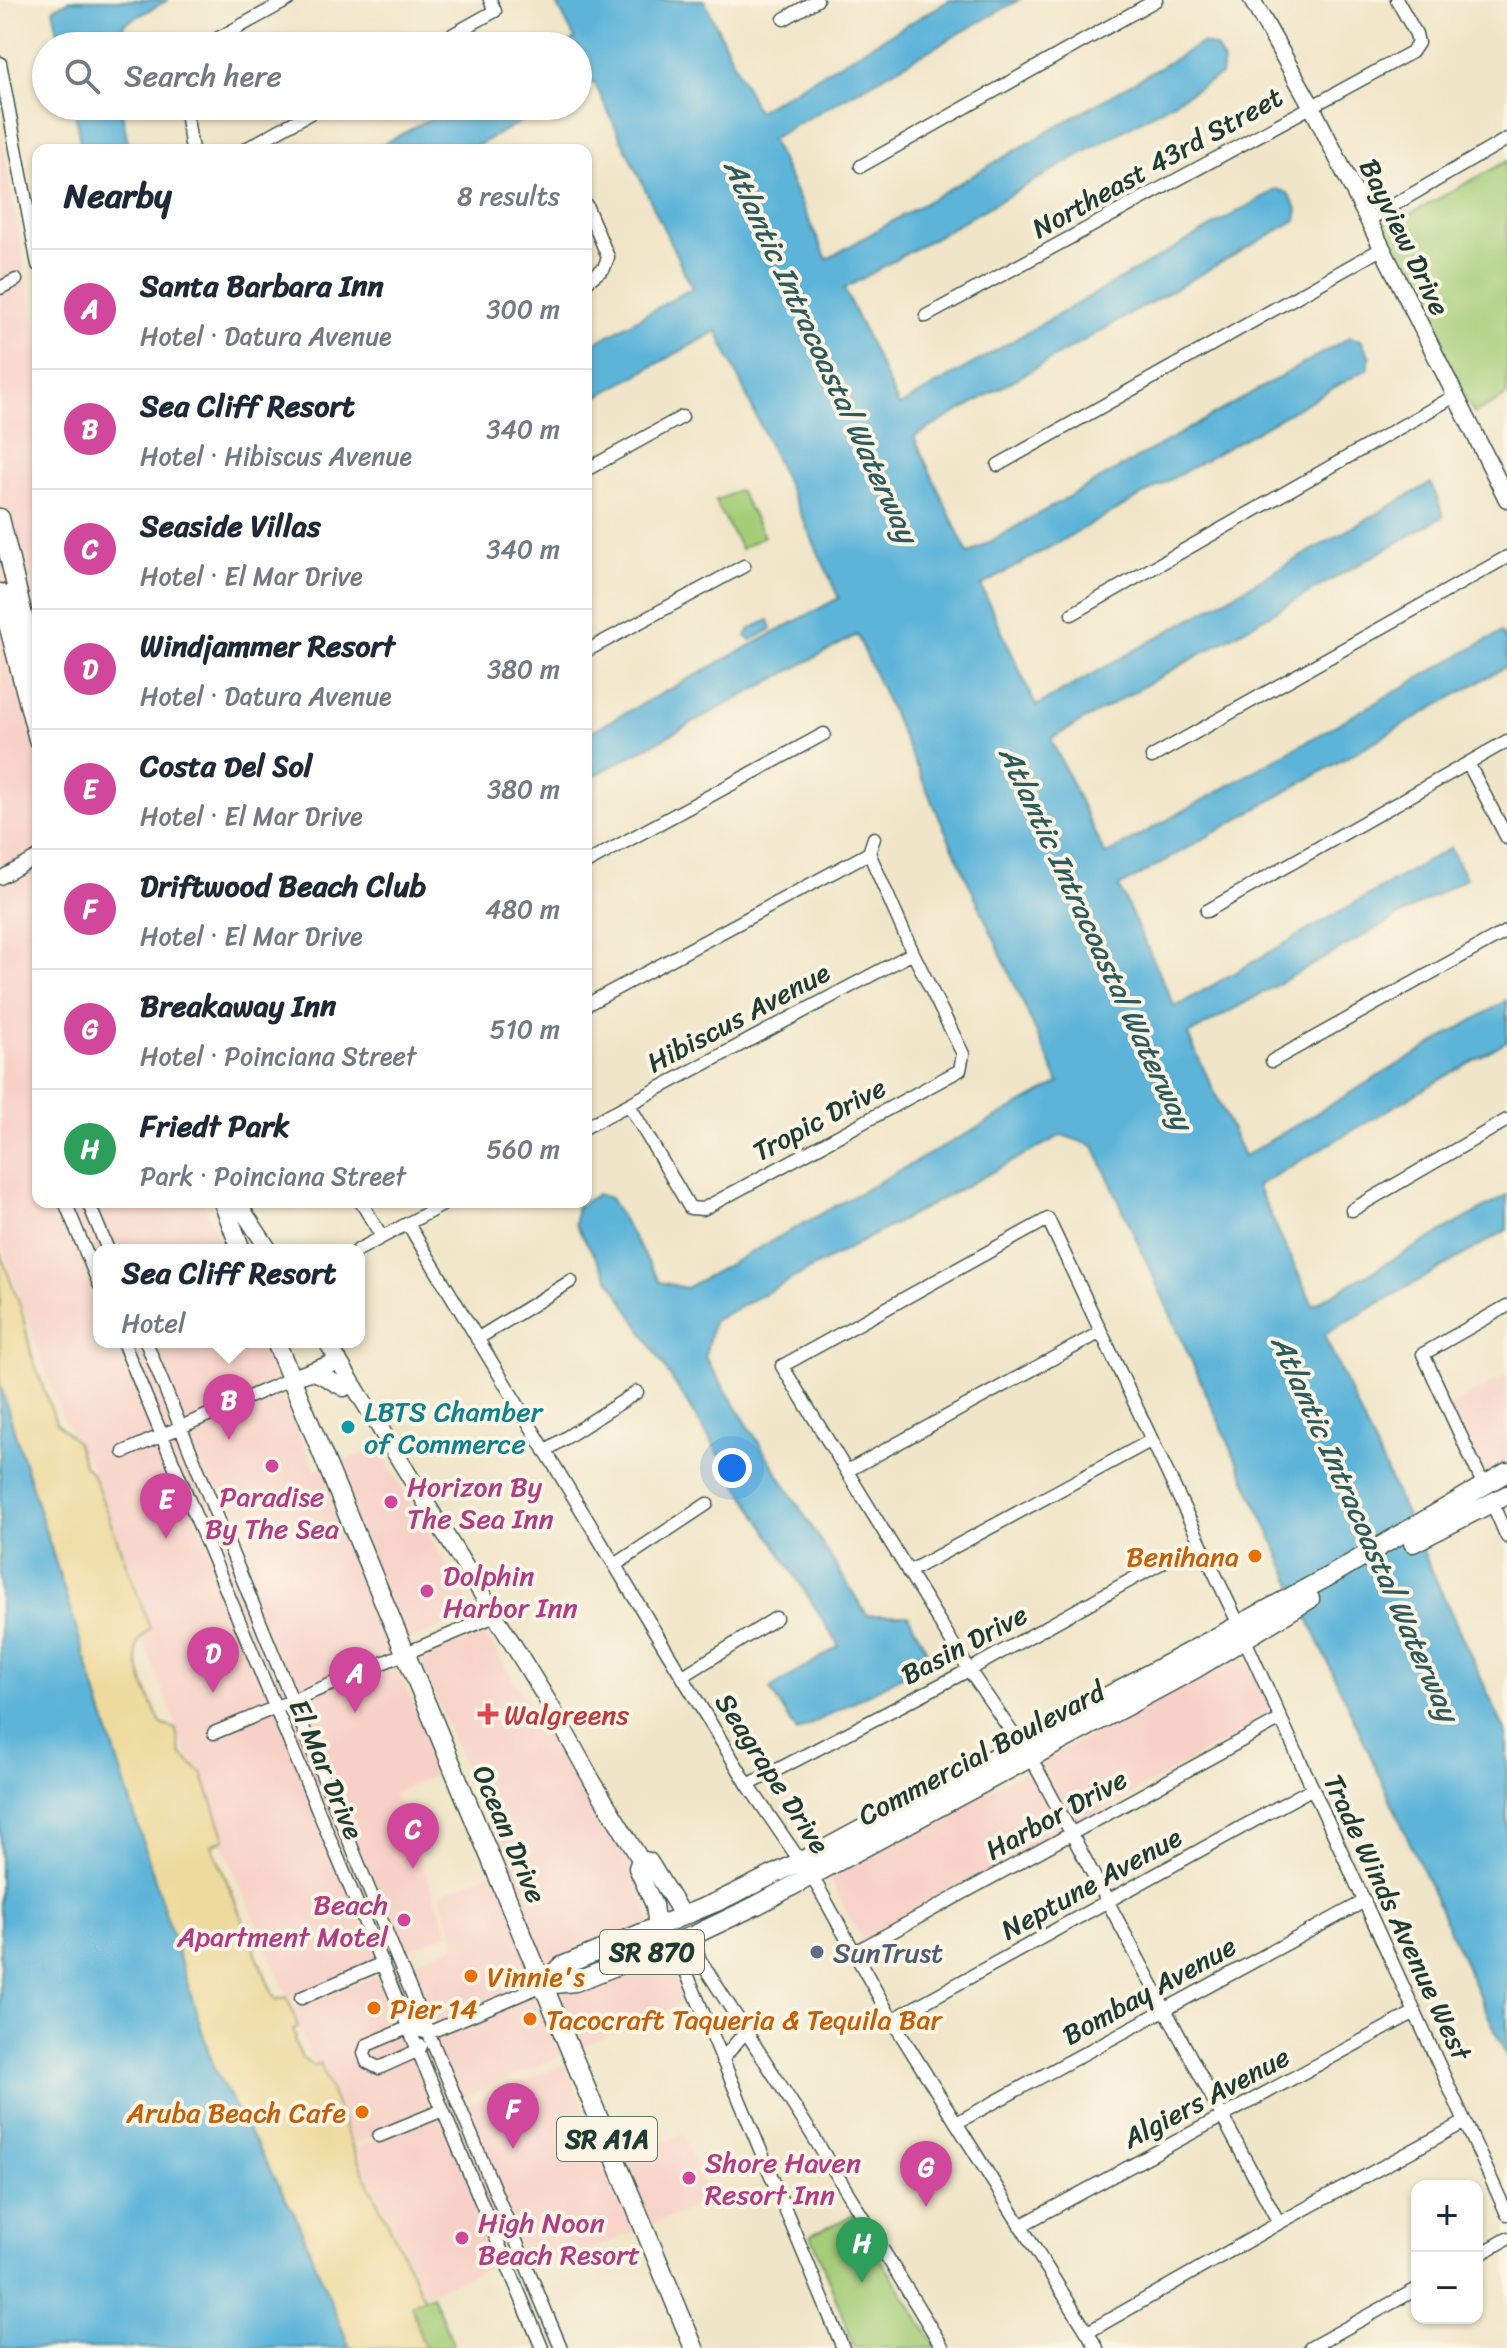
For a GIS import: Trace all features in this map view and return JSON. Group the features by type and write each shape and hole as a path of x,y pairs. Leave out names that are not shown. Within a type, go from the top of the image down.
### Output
{"main road":[{"path":"0,518 32,654"},
{"path":"0,593 32,716"},
{"path":"225,1208 239,1244"},
{"name":"Ocean Drive","path":"278,1348 543,1985 688,2346"},
{"path":"1494,1495 1507,1473"},
{"name":"Commercial Boulevard","path":"543,1985 575,1982 683,1940 805,1869 1242,1633 1428,1528 1494,1495"},
{"name":"Commercial Boulevard","path":"1024,1752 1228,1650 1237,1635 1242,1633"},
{"name":"Commercial Boulevard","path":"543,1985 562,1966 750,1887 805,1869"},
{"path":"683,1916 675,1928 683,1940"}],"street":[{"path":"230,32 288,0"},
{"path":"457,32 495,11 490,0"},
{"path":"784,19 817,0"},
{"path":"861,166 1156,0"},
{"name":"Bayview Drive","path":"1252,0 1311,105 1507,499"},
{"name":"Northeast 43rd Street","path":"926,316 1412,52 1418,43 1416,34 1397,0"},
{"path":"0,63 32,233"},
{"path":"187,120 191,144"},
{"path":"255,144 298,120"},
{"path":"1368,220 1507,139"},
{"path":"592,219 608,257 604,268 592,277"},
{"path":"998,465 1381,249"},
{"path":"0,288 16,280"},
{"path":"1072,614 1455,396"},
{"path":"592,467 682,417"},
{"path":"1152,757 1507,557"},
{"path":"592,648 744,566"},
{"path":"592,860 824,734"},
{"path":"1207,911 1507,741"},
{"path":"1468,763 1507,838"},
{"path":"874,838 869,853 913,953"},
{"path":"592,1002 869,853"},
{"path":"0,878 32,860"},
{"path":"1272,1061 1507,931"},
{"name":"Hibiscus Avenue","path":"592,1124 913,953"},
{"name":"Tropic Drive","path":"629,1105 690,1208 703,1209 960,1070 963,1054 913,953"},
{"path":"1352,1210 1507,1120"},
{"path":"67,1208 93,1270"},
{"path":"90,1208 106,1244"},
{"path":"241,1208 265,1244"},
{"path":"365,1208 382,1237"},
{"path":"365,1246 437,1208"},
{"name":"Trade Winds Avenue West","path":"847,1471 782,1366 1048,1219 1242,1633 1507,2214"},
{"name":"Seagrape Drive","path":"408,1224 748,1785 805,1869 892,2020 1097,2348"},
{"path":"477,1339 571,1281"},
{"path":"1507,1306 1423,1354 1494,1495 1507,1537"},
{"path":"1101,1332 847,1471 1072,1833 1279,2223"},
{"name":"El Mar Drive","path":"126,1348 542,2348"},
{"name":"El Mar Drive","path":"148,1348 428,2033 561,2348"},
{"path":"323,1348 335,1362 490,1618"},
{"path":"329,1348 344,1388 640,1859 649,1861 683,1916"},
{"path":"124,1452 335,1362"},
{"path":"309,1372 333,1380 344,1388"},
{"path":"545,1451 637,1392"},
{"path":"908,1572 1152,1440"},
{"path":"615,1565 707,1504"},
{"name":"Basin Drive","path":"748,1785 969,1670 1199,1542"},
{"path":"214,1733 490,1618"},
{"path":"683,1676 776,1618"},
{"name":"Harbor Drive","path":"855,1952 1281,1719"},
{"name":"Neptune Avenue","path":"892,2020 1313,1788"},
{"path":"640,1859 637,1868 654,1905 657,1927"},
{"name":"Bombay Avenue","path":"956,2123 1365,1901"},
{"path":"683,1940 808,2128 943,2348"},
{"path":"683,1940 687,1978 843,2348"},
{"path":"301,1998 383,1963"},
{"path":"687,1978 703,1966"},
{"name":"Commercial Boulevard","path":"428,2033 543,1985"},
{"name":"Algiers Avenue","path":"1020,2226 1415,2012"},
{"path":"410,2027 428,2033 419,2050 379,2068 372,2067 365,2058 367,2045 410,2027"},
{"path":"722,2060 742,2028"},
{"path":"379,2136 443,2110"},
{"path":"1088,2332 1465,2122"},
{"path":"492,2228 509,2220"},
{"path":"1483,2253 1507,2239"},
{"path":"1310,2348 1411,2292"}],"shaded area":[{"path":"0,129 32,308 32,1208 206,1208 220,1244 93,1244 93,1348 264,1348 315,1471 378,1448 476,1615 388,1648 444,1771 394,1793 449,1933 288,1998 222,1842 226,1839 202,1772 185,1750 143,1639 152,1628 94,1472 60,1413 0,1240"},
{"path":"1507,1374 1507,1537 1447,1408"},
{"path":"484,1633 628,1857 650,1918 691,2000 353,2145 322,2062 314,2065 292,2009 457,1945 440,1894 505,1866 420,1659"},
{"path":"1234,1656 1247,1660 1273,1715 863,1942 829,1878"},
{"path":"565,2064 608,2164 683,2134 710,2201 535,2272 527,2252 425,2294 356,2149"}],"green space":[{"path":"1507,161 1507,396 1474,414 1379,231 1379,222 1401,206 1407,216"},
{"path":"739,490 764,536 741,549 715,501"},
{"path":"853,2215 937,2348 855,2348 811,2235"},
{"path":"432,2295 455,2348 426,2348 422,2342 411,2304"}],"sand":[{"path":"0,1252 21,1308 32,1357 56,1422 76,1442 84,1465 93,1475 150,1628 139,1641 137,1651 148,1695 161,1724 176,1729 181,1754 202,1773 225,1839 212,1845 275,2000 287,1997 298,2027 293,2029 296,2036 294,2041 302,2058 313,2066 320,2063 355,2154 424,2298 411,2305 426,2348 350,2348 296,2217 214,2069 0,1385"}],"water":[{"path":"70,0 168,0 124,24 122,32 58,32 53,9"},
{"name":"Atlantic Intracoastal Waterway","path":"555,0 704,0 757,111 950,0 1019,0 771,139 827,259 1202,43 1216,47 1224,62 1221,75 844,289 899,406 1277,189 1288,193 1298,210 1296,220 914,437 968,554 1350,337 1361,340 1370,357 1367,369 981,586 1036,706 1431,483 1444,516 1051,739 1105,855 1501,632 1507,642 1507,666 1119,887 1175,1007 1450,848 1466,878 1188,1035 1244,1156 1507,1000 1507,1041 1257,1186 1313,1305 1507,1195 1507,1230 1324,1335 1507,1735 1507,2057 1094,1146 1062,1135 713,1321 705,1357 867,1615 908,1615 932,1660 797,1732 770,1689 839,1646 575,1224 576,1208 592,1208 592,1197 597,1194 610,1198 660,1282 686,1288 1059,1083 857,635 592,777 592,731 839,598 717,331 592,400 592,345 692,288 592,83 592,32 571,32"},
{"path":"76,120 124,120 128,144 80,144"},
{"path":"428,120 524,120 480,144 384,144"},
{"path":"769,620 772,629 752,640 748,639 746,636 750,629"},
{"path":"0,1385 214,2069 296,2217 350,2348 0,2348"}],"place":[{"name":"LBTS Chamber of Commerce","path":"348,1427"},
{"name":"Sea Cliff Resort","path":"229,1440"},
{"name":"Paradise By The Sea","path":"272,1466"},
{"name":"Horizon By The Sea Inn","path":"391,1502"},
{"name":"Costa Del Sol","path":"166,1539"},
{"name":"Benihana","path":"1255,1556"},
{"name":"Dolphin Harbor Inn","path":"427,1591"},
{"name":"Windjammer Resort","path":"213,1693"},
{"name":"Santa Barbara Inn","path":"355,1713"},
{"name":"Walgreens","path":"488,1714"},
{"name":"Seaside Villas","path":"413,1869"},
{"name":"Beach Apartment Motel","path":"404,1920"},
{"name":"SunTrust","path":"817,1952"},
{"name":"Vinnie's","path":"471,1976"},
{"name":"Pier 14","path":"374,2008"},
{"name":"Tacocraft Taqueria & Tequila Bar","path":"530,2019"},
{"name":"Aruba Beach Cafe","path":"362,2112"},
{"name":"Driftwood Beach Club","path":"513,2149"},
{"name":"Shore Haven Resort Inn","path":"689,2178"},
{"name":"Breakaway Inn","path":"926,2207"},
{"name":"High Noon Beach Resort","path":"462,2238"},
{"name":"Friedt Park","path":"862,2283"}]}
